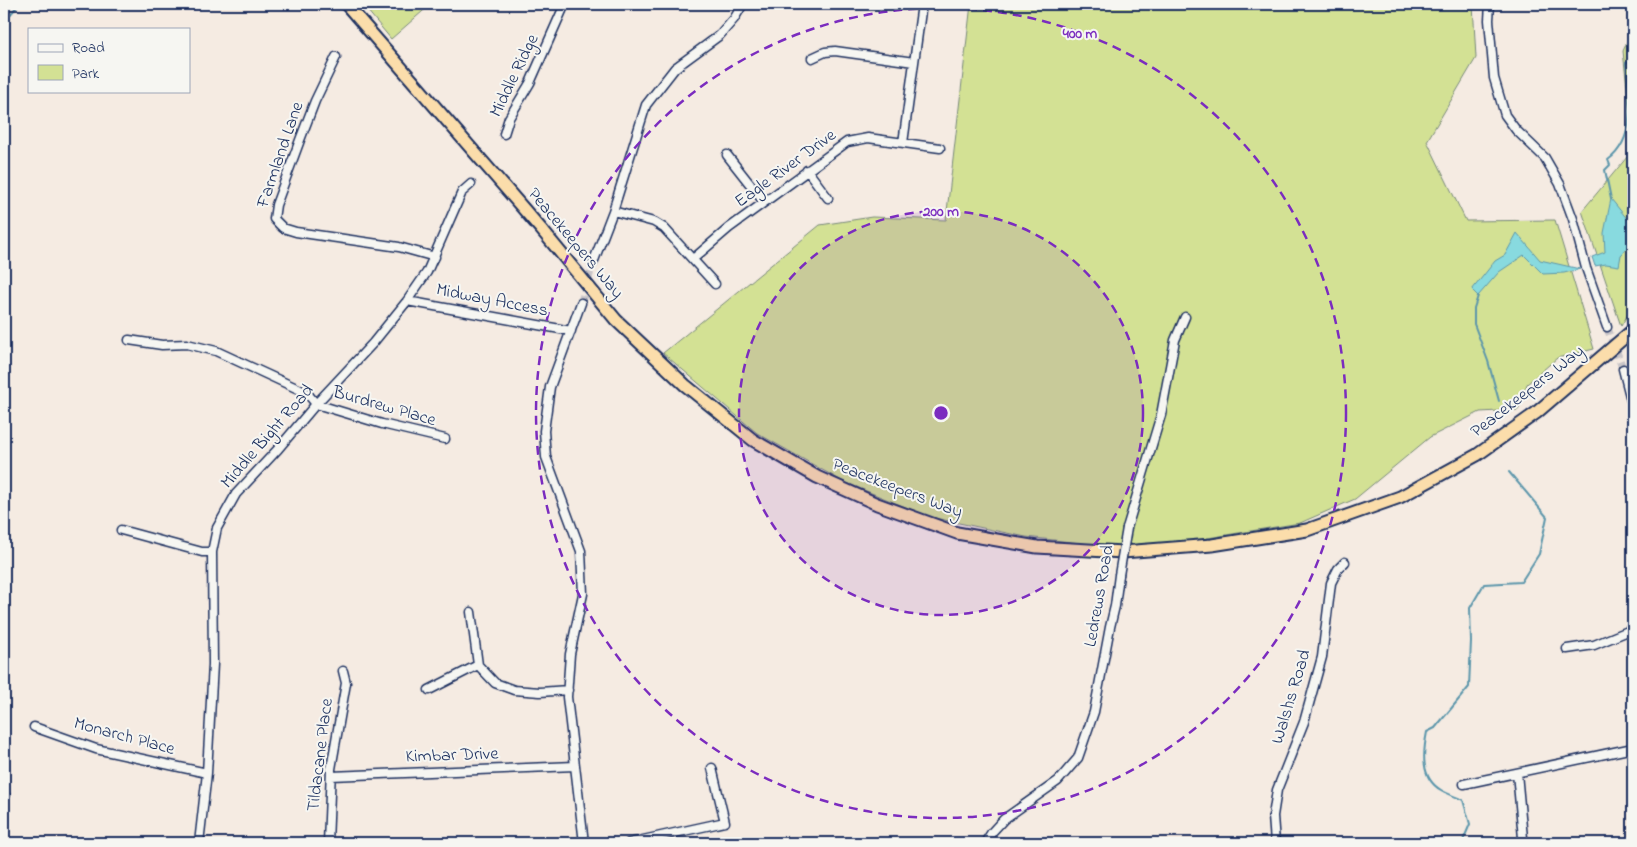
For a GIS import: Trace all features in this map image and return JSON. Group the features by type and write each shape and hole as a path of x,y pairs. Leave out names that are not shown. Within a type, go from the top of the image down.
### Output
{"highway":[{"name":"Peacekeepers Way","path":"346,4 616,320 685,385 753,440 817,476 877,504 957,533 1037,547 1123,552 1212,545 1307,530 1400,497 1477,454 1536,413 1633,330"}],"street":[{"name":"Middle Ridge","path":"504,134 509,118 530,83 566,4"},
{"path":"593,263 613,210 646,105 676,68 720,35 734,19 743,4"},
{"path":"903,142 922,4"},
{"path":"1490,4 1489,20 1494,78 1503,108 1516,130 1545,158 1560,184 1573,219 1586,268 1607,327"},
{"path":"812,58 835,51 914,62"},
{"name":"Farmland Lane","path":"336,57 315,101 303,132 276,205 274,220 284,228 296,232 399,247 435,257"},
{"name":"Eagle River Drive","path":"693,259 729,228 840,146 855,140 868,138 940,148"},
{"path":"727,155 764,202"},
{"path":"807,170 828,198"},
{"name":"Middle Bight Road","path":"199,843 206,773 213,664 212,552 217,528 236,494 373,343 407,300 435,257 462,192 471,184"},
{"path":"613,210 660,225 672,235 715,284"},
{"name":"Midway Access","path":"407,300 572,331"},
{"path":"580,303 572,331 550,388 544,431 546,457 581,551 583,594 570,654 568,690 584,843"},
{"name":"Ledrews Road","path":"985,843 1004,819 1058,781 1078,758 1094,712 1110,626 1116,606 1127,528 1161,415 1175,340 1185,317"},
{"path":"129,340 162,345 186,344 216,351 307,393 316,404"},
{"path":"1623,369 1631,387 1633,408"},
{"name":"Burdrew Place","path":"316,404 382,424 444,439"},
{"path":"121,530 202,552 212,552"},
{"name":"Walshs Road","path":"1275,843 1273,816 1277,790 1304,722 1322,657 1331,583 1338,569 1345,562"},
{"path":"471,612 478,666 495,683 514,690 540,692 568,690"},
{"path":"1566,649 1594,645 1633,629"},
{"path":"429,690 478,666"},
{"name":"Tildacane Place","path":"328,843 330,776 346,683 343,671"},
{"name":"Monarch Place","path":"34,727 96,749 206,773"},
{"path":"1464,784 1633,748"},
{"name":"Kimbar Drive","path":"330,776 575,766"},
{"path":"628,843 725,822 712,768"},
{"path":"1517,773 1525,843"}],"green space":[{"path":"362,4 431,4 391,39"},
{"path":"971,4 1473,4 1476,58 1427,141 1466,221 1555,220 1594,349 1557,358 1527,384 1518,410 1480,412 1430,437 1355,499 1300,523 1183,542 1117,547 1026,537 930,517 842,481 757,433 663,353 820,225 872,217 946,220"},
{"path":"1633,29 1633,143 1623,51"},
{"path":"1633,150 1633,306 1621,326 1582,211"}],"water":[{"path":"1611,199 1633,226 1633,242 1621,255 1619,266 1606,264 1595,266 1592,257 1605,252 1604,233"},
{"path":"1517,233 1540,260 1580,269 1564,273 1543,274 1524,255 1499,272 1478,296 1472,290 1495,261 1505,255"}],"waterway":[{"path":"4,20 19,4"},
{"path":"1611,199 1605,170 1610,165 1608,160 1624,140 1627,129 1630,102 1626,63 1633,60"},
{"path":"1478,296 1474,308 1474,324 1488,361 1499,401"},
{"path":"1462,843 1470,824 1463,800 1441,790 1429,779 1424,756 1427,732 1435,728 1469,687 1470,608 1484,584 1521,582 1539,554 1547,517 1509,472"}],"tunnel":[{"path":"581,303 593,263"},
{"path":"1607,327 1623,369"}]}
